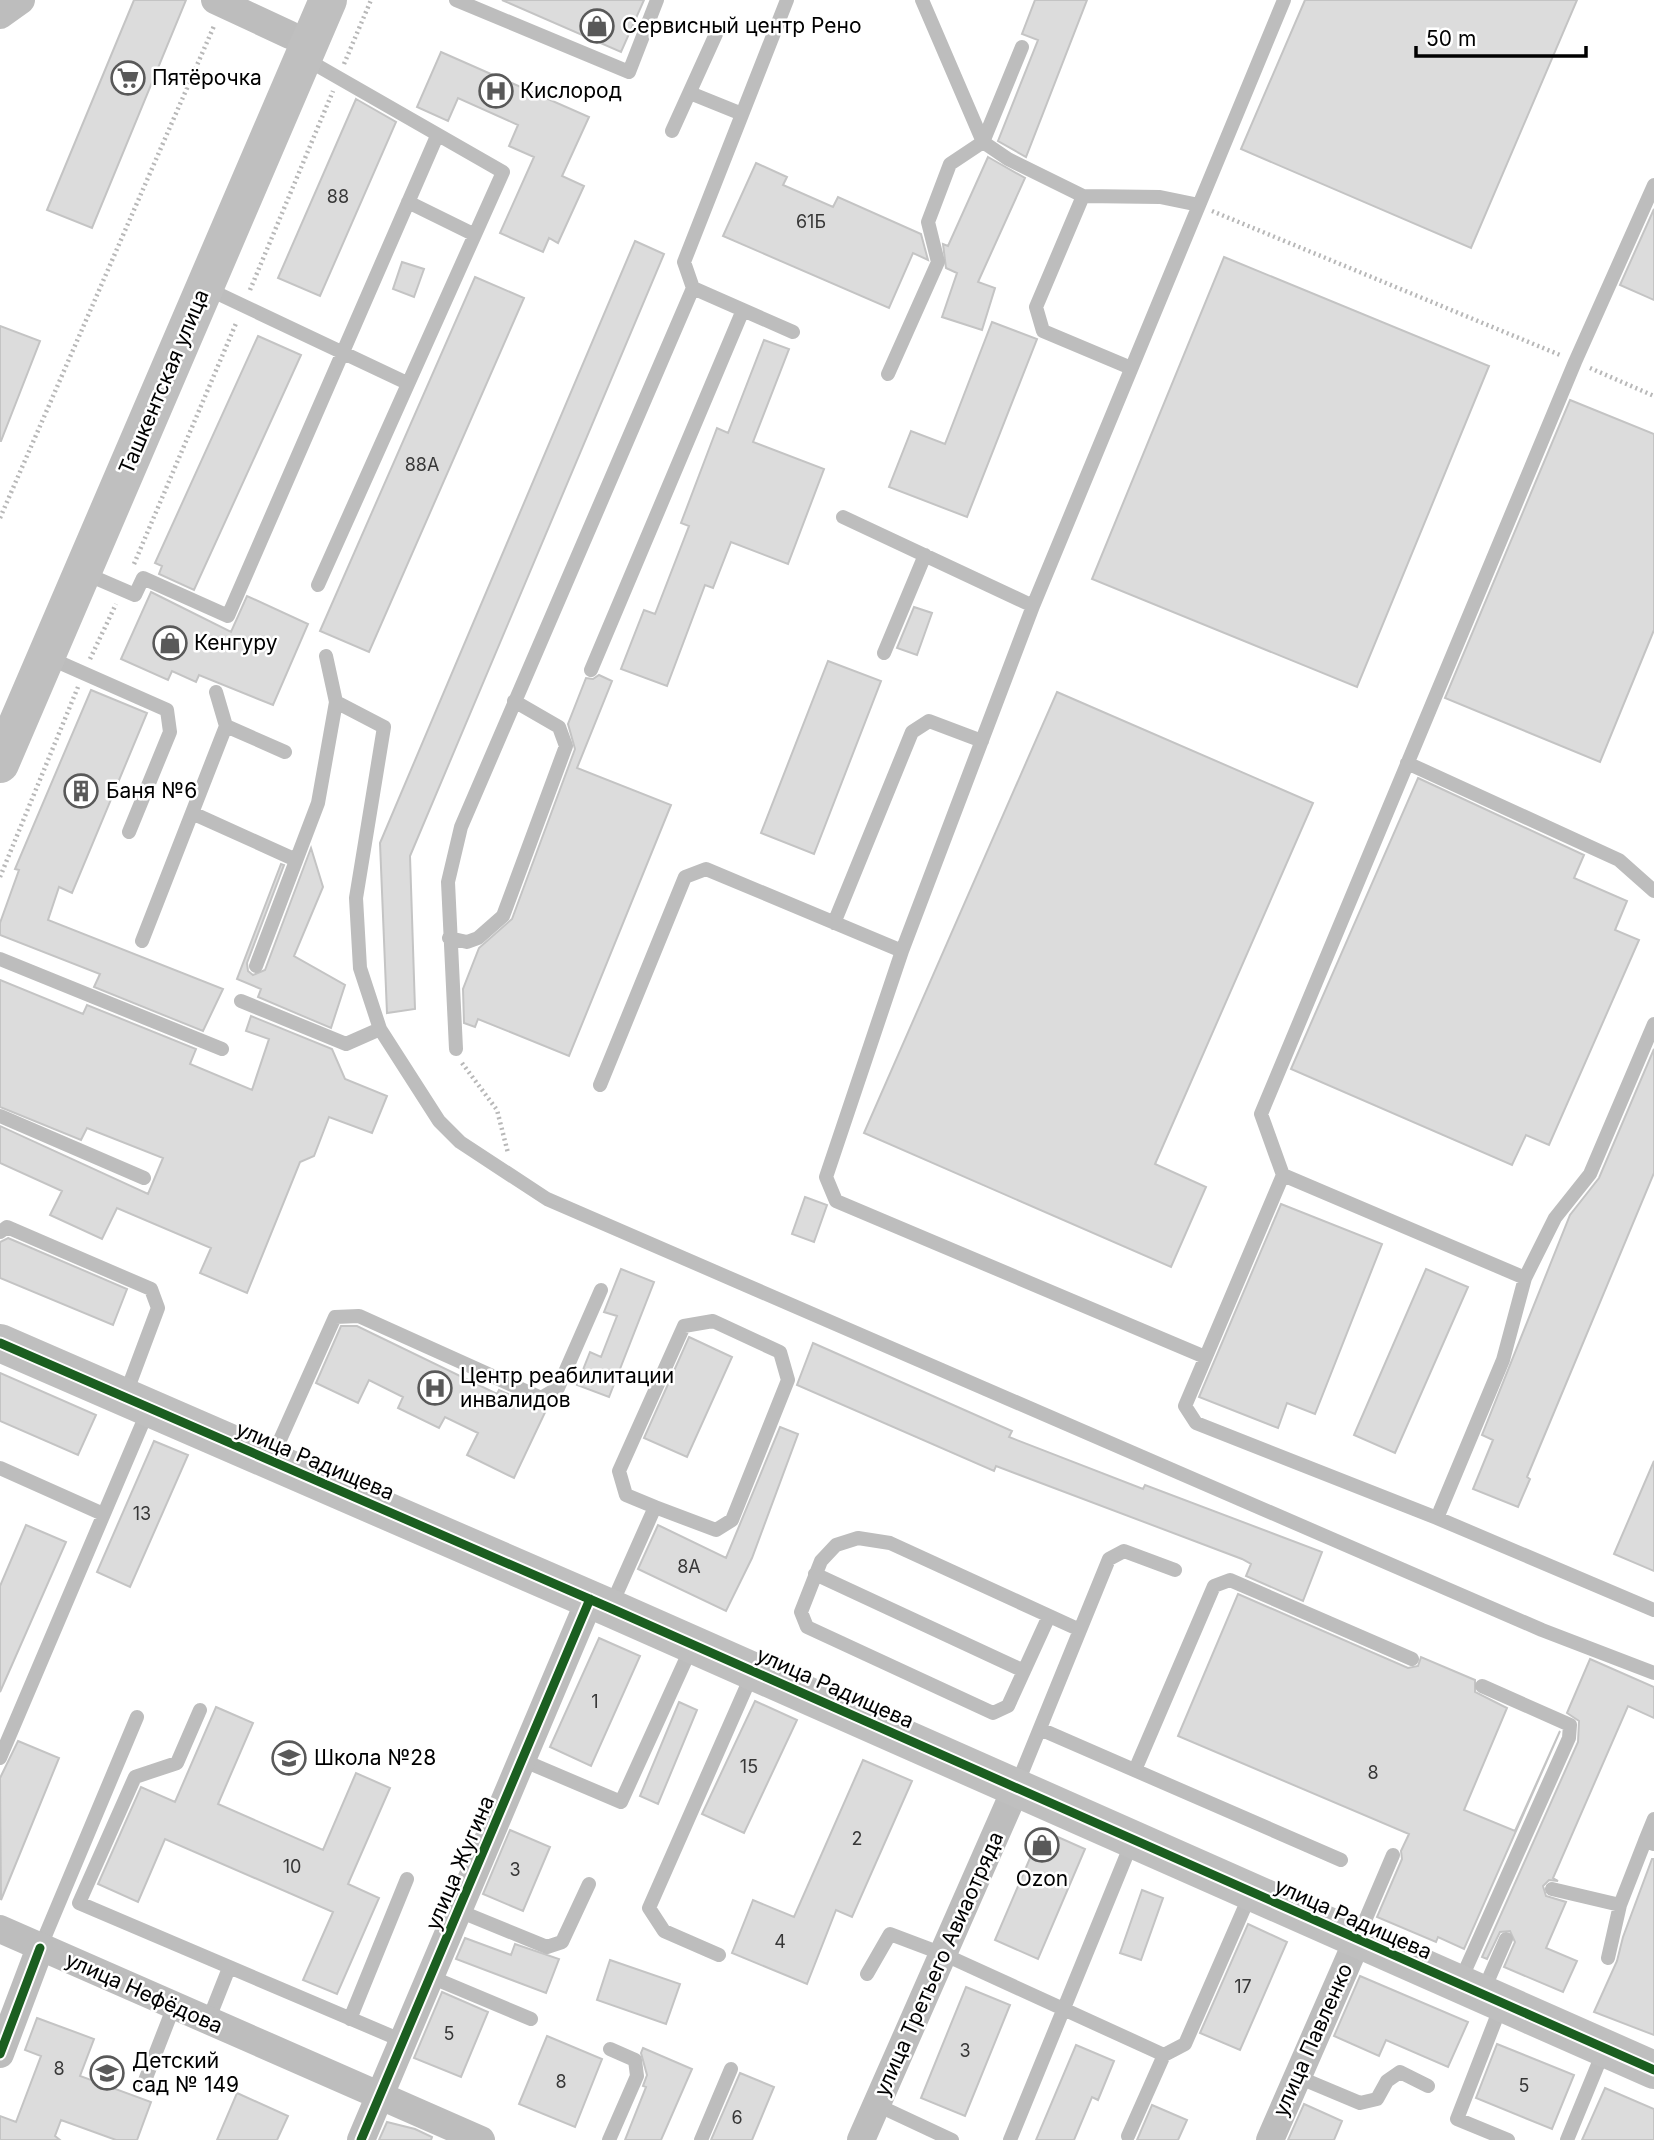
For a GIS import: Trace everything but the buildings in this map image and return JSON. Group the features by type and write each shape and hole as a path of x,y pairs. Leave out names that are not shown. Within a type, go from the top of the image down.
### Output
{"street":[{"path":"0,15 21,0"},
{"name":"Ташкентская улица","path":"0,764 204,287 301,45 304,0"},
{"name":"Ташкентская улица","path":"0,716 301,45 328,0"},
{"path":"220,2 301,45"},
{"name":"улица Радищева","path":"0,1343 600,1603 1357,1941 1654,2070"},
{"name":"улица Жугина","path":"361,2140 522,1760 600,1603"},
{"name":"улица Третьего Авиаотряда","path":"862,2140 1016,1788"},
{"name":"улица Нефёдова","path":"0,1929 481,2140"},
{"name":"улица Павленко","path":"1270,2140 1357,1941"},
{"path":"0,2052 40,1948"}],"lane":[{"path":"456,0 629,72 657,0"},
{"path":"456,1049 448,882 461,827 693,288 684,262 787,0"},
{"path":"922,0 983,142 1008,159 1083,196 1160,197 1199,205"},
{"path":"1205,1357 836,1201 826,1177 902,951 1033,606 1284,0"},
{"path":"672,131 716,34"},
{"path":"301,45 338,78 503,172 318,585"},
{"path":"888,374 938,262 928,222 950,164 983,142 1022,47"},
{"path":"690,93 742,114"},
{"path":"82,572 135,595 143,579 228,616 437,136"},
{"path":"1654,185 1574,362 1261,1114 1283,1175 1185,1406 1196,1423 1437,1518 1654,1610"},
{"path":"1083,196 1036,307 1043,331 1131,368"},
{"path":"408,202 473,234"},
{"path":"204,287 342,355 407,383"},
{"path":"693,288 793,332"},
{"path":"592,670 743,310"},
{"path":"843,516 1033,606"},
{"path":"884,653 925,555"},
{"path":"256,966 318,803 336,702 326,656"},
{"path":"46,657 167,710 170,732 130,832"},
{"path":"142,941 226,726 216,692"},
{"path":"449,939 467,942 478,938 503,916 566,746 559,727 514,701"},
{"path":"336,702 384,727 356,898 360,968 380,1029 439,1121 487,1163 547,1199 1542,1630 1654,1674"},
{"path":"834,923 912,732 929,721 982,741"},
{"path":"226,726 285,752"},
{"path":"1407,764 1619,860 1654,891"},
{"path":"192,813 296,860"},
{"path":"600,1086 685,877 706,869 902,951"},
{"path":"0,960 222,1049"},
{"path":"241,1001 345,1044 380,1029"},
{"path":"1437,1518 1503,1360 1525,1278 1555,1218 1590,1174 1654,1024"},
{"path":"0,1116 144,1178"},
{"path":"1283,1175 1525,1278"},
{"path":"0,1232 7,1227 151,1289 158,1308 136,1403 103,1514 0,1758"},
{"path":"270,1461 335,1317 359,1316 541,1398 558,1388 601,1290"},
{"path":"713,1321 780,1352 788,1380 732,1521 716,1530 655,1507 626,1495 619,1471 684,1326 713,1321"},
{"path":"0,1468 103,1514"},
{"path":"600,1603 655,1507"},
{"path":"1049,1616 1008,1706 993,1713 807,1627 801,1612 821,1561 836,1545 858,1538 890,1542 1080,1630"},
{"path":"1016,1788 1109,1559 1124,1551 1175,1570"},
{"path":"815,1574 1024,1671"},
{"path":"1135,1770 1213,1586 1230,1580 1412,1659"},
{"path":"522,1760 621,1802 693,1644"},
{"path":"719,1955 664,1931 649,1909 754,1671"},
{"path":"1482,1686 1570,1725 1569,1738 1481,1995 1457,2119 1508,2140"},
{"path":"200,1710 177,1763 135,1777 79,1903 403,2041"},
{"path":"40,1948 136,1717"},
{"path":"1040,1729 1341,1860"},
{"path":"1608,1958 1620,1905 1649,1842 1654,1819"},
{"path":"1010,2140 1132,1841"},
{"path":"1357,1941 1393,1855"},
{"path":"350,2019 407,1879"},
{"path":"458,1911 547,1947 562,1942 589,1884"},
{"path":"1552,1889 1620,1905"},
{"path":"1128,2136 1164,2054 1185,2043 1251,1893"},
{"path":"867,1974 890,1934 943,1954 1164,2054"},
{"path":"1481,1995 1506,1939"},
{"path":"208,2021 229,1968"},
{"path":"431,1977 531,2019"},
{"path":"144,2083 174,2007"},
{"path":"609,2140 637,2076 635,2060 610,2049"},
{"path":"1567,2140 1605,2049"},
{"path":"701,2140 731,2069"},
{"path":"1298,2077 1360,2104 1377,2099 1387,2081 1400,2072 1428,2086"},
{"path":"877,2105 952,2140"}],"path":[{"path":"0,877 371,0"},
{"path":"0,518 220,2"},
{"path":"1199,205 1654,396"}],"cycle path":[{"path":"0,1343 610,1608 1654,2070"},
{"path":"361,2140 590,1599"},
{"path":"0,2054 40,1948"}],"place":[{"name":"Сервисный центр Рено","path":"597,26"},
{"name":"Пятёрочка","path":"128,78"},
{"name":"Кислород","path":"496,91"},
{"name":"Кенгуру","path":"170,643"},
{"name":"Баня №6","path":"81,791"},
{"name":"Центр реабилитации инвалидов","path":"435,1388"},
{"name":"Школа №28","path":"289,1758"},
{"name":"Ozon","path":"1042,1845"},
{"name":"Детский сад № 149","path":"107,2073"}]}
